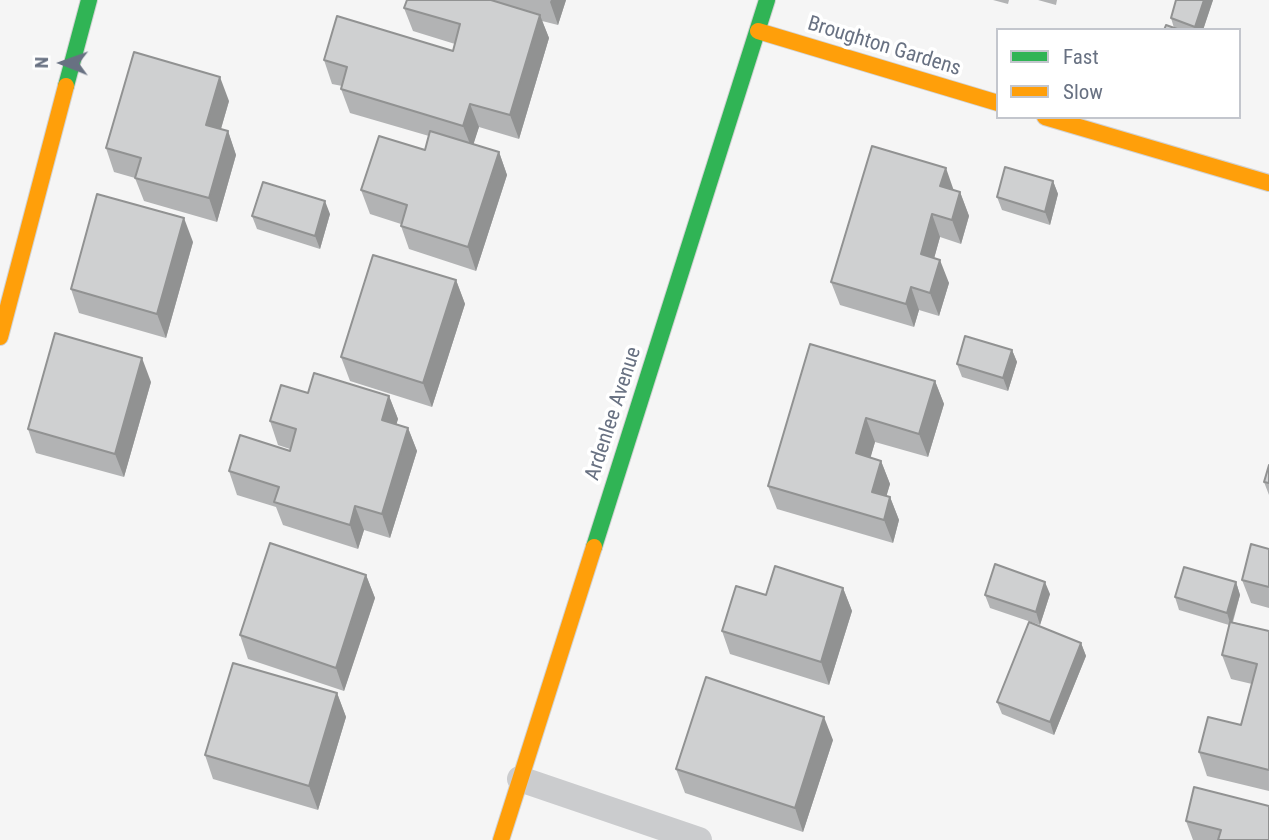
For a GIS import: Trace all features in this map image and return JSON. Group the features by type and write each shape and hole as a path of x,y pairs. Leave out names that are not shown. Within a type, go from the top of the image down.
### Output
{"street":[{"path":"0,337 89,0"},
{"name":"Ardenlee Avenue","path":"500,840 767,0"},
{"name":"Broughton Gardens","path":"758,31 996,102"},
{"path":"1052,119 1269,183"}],"lane":[{"path":"520,779 699,840"}],"building":[{"path":"407,0 491,0 540,15 510,115 470,104 463,126 341,89 347,67 324,60 337,16 453,51 460,24 404,8"},
{"path":"1176,0 1204,0 1195,27 1171,18"},
{"path":"134,52 220,77 206,125 228,131 209,198 135,178 141,158 106,148"},
{"path":"430,131 499,152 468,247 401,226 407,205 361,190 379,136 425,150"},
{"path":"872,146 946,168 940,186 960,192 952,220 932,214 921,254 940,260 930,293 911,287 906,304 831,282"},
{"path":"1005,167 1053,181 1045,212 997,197"},
{"path":"263,182 325,201 315,236 252,216"},
{"path":"97,194 184,218 157,314 71,289"},
{"path":"373,255 456,280 423,383 341,357"},
{"path":"55,333 142,358 115,454 28,429"},
{"path":"965,336 1012,350 1003,378 957,364"},
{"path":"810,344 935,381 919,434 866,418 856,453 881,461 872,492 890,497 884,520 768,486"},
{"path":"314,373 389,396 382,420 408,428 382,514 355,506 350,525 274,502 279,487 229,471 240,435 290,451 296,429 270,421 281,385 308,393"},
{"path":"1269,465 1269,483 1264,482"},
{"path":"270,543 366,575 336,668 240,635"},
{"path":"1251,544 1269,549 1269,587 1242,580"},
{"path":"995,564 1045,582 1036,612 985,595"},
{"path":"775,566 843,588 821,662 722,631 736,586 766,595"},
{"path":"1184,567 1236,582 1227,613 1175,597"},
{"path":"1029,622 1081,643 1050,722 997,702"},
{"path":"1230,622 1269,631 1269,770 1199,752 1208,717 1241,725 1257,664 1222,655"},
{"path":"233,663 337,693 309,786 205,755"},
{"path":"706,677 824,717 795,808 676,769"},
{"path":"1194,787 1269,806 1269,840 1218,840 1221,830 1186,821"}],"traffic: fast":[{"path":"66,86 89,0"},
{"path":"594,547 767,0"}],"traffic: slow":[{"path":"758,31 996,102"},
{"path":"0,337 66,86"},
{"path":"1052,119 1269,183"},
{"path":"501,840 594,547"}]}
